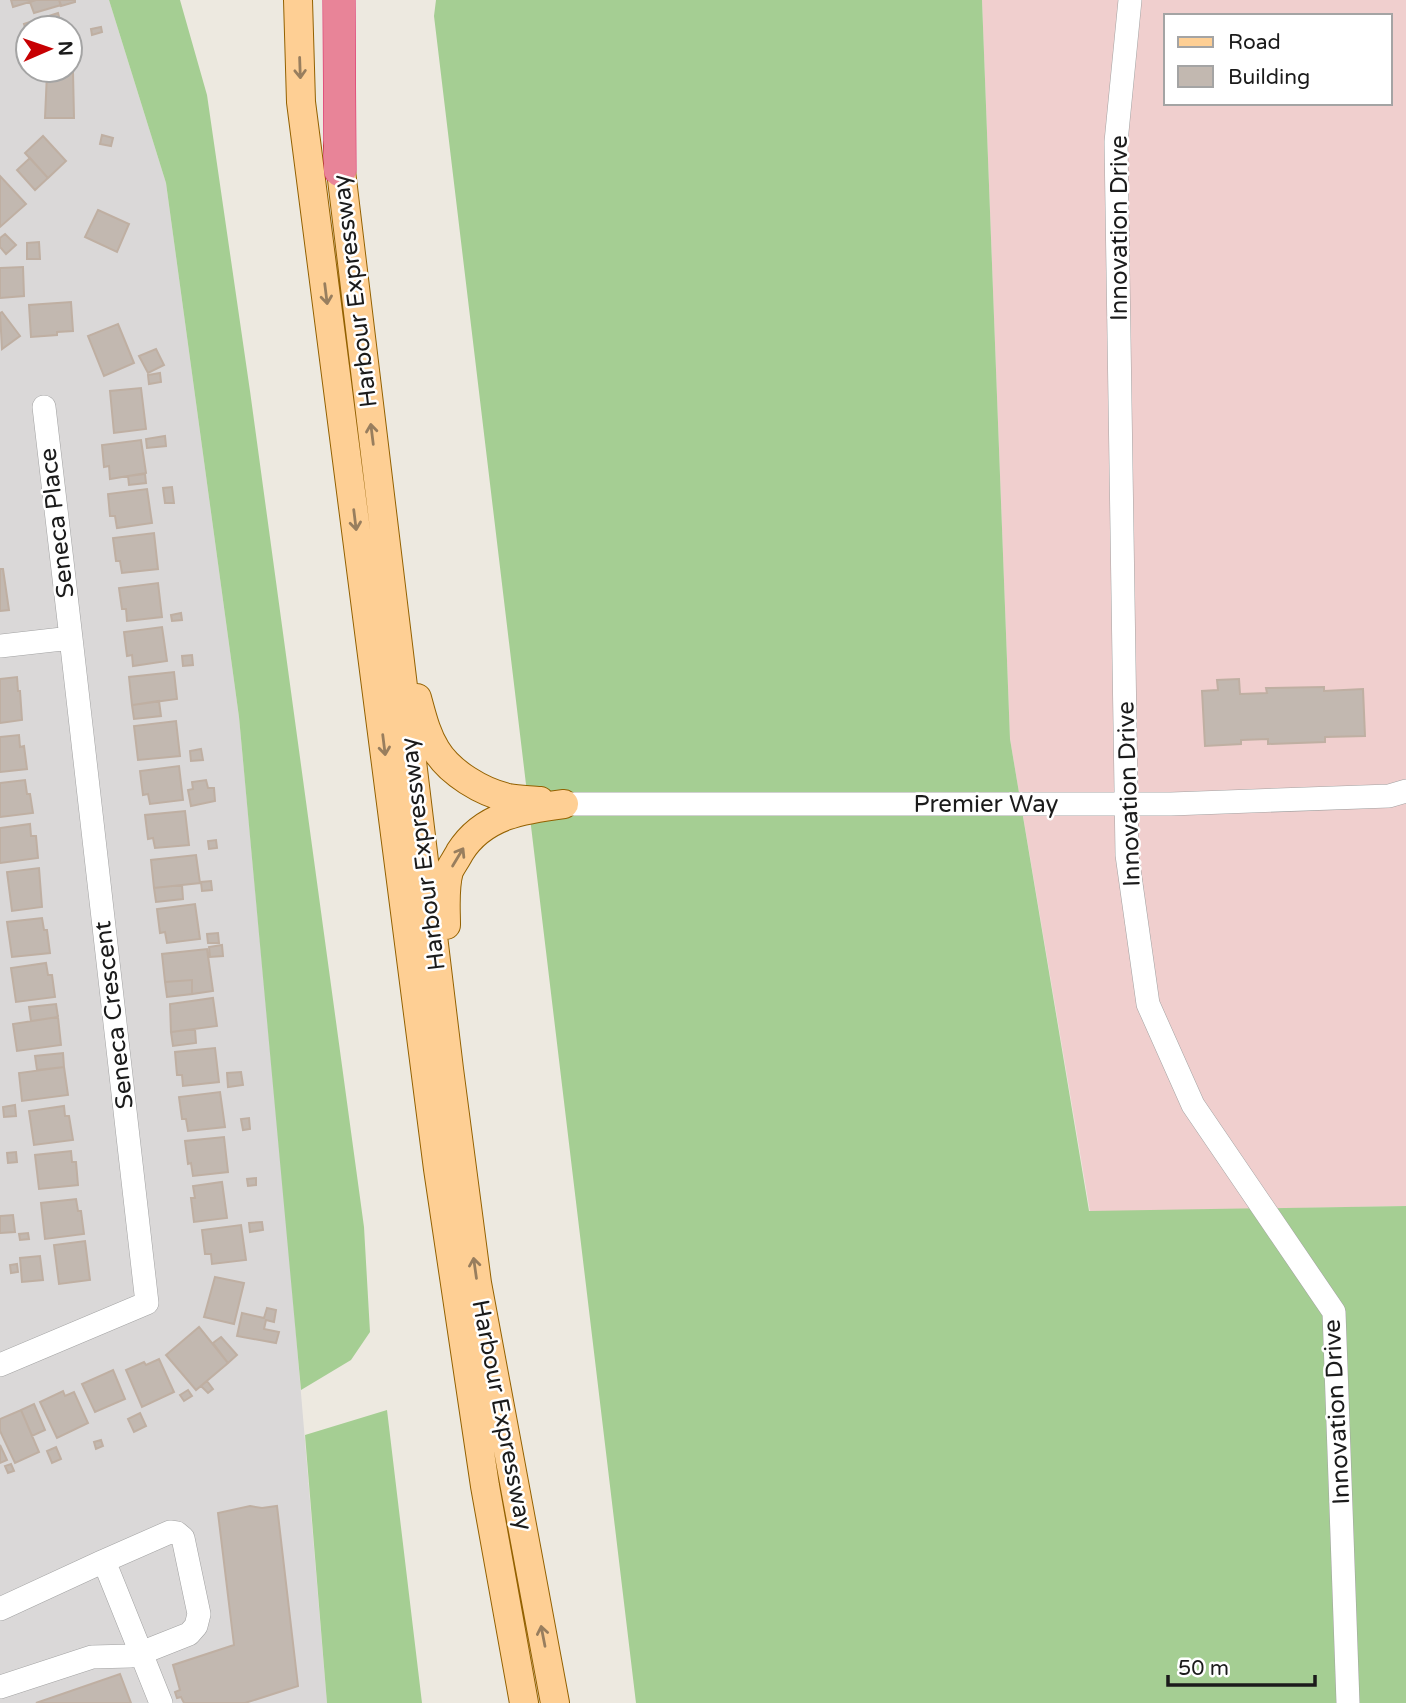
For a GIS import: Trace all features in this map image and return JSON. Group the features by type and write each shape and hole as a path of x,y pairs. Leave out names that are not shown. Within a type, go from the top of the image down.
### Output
{"highway":[{"path":"339,0 340,170"}],"main road":[{"name":"Harbour Expressway","path":"298,0 301,102 438,1169 485,1486 524,1703"},
{"name":"Harbour Expressway","path":"329,0 340,170 477,1283 555,1703"},
{"path":"389,569 425,729 436,752 456,772 485,789 507,797 564,804"},
{"path":"449,1069 446,893 449,870 468,839 488,822 530,808 564,804"},
{"path":"503,1577 511,1703"}],"street":[{"name":"Innovation Drive","path":"1130,0 1116,142 1127,855 1148,1004 1193,1105 1334,1312 1348,1703"},
{"name":"Seneca Place","path":"44,407 71,638"},
{"path":"0,646 71,638"},
{"name":"Seneca Crescent","path":"0,1365 147,1303 71,638"},
{"name":"Premier Way","path":"564,804 1171,804 1389,796 1406,791"},
{"path":"0,1609 170,1532 183,1538 198,1614 196,1626 189,1634 141,1653 131,1656 92,1657 0,1687"},
{"path":"104,1561 161,1703"}],"shaded area":[{"path":"0,0 109,0 166,183 239,717 291,1274 327,1703 0,1703"},
{"path":"982,0 1406,0 1406,1206 1090,1212 1010,739"}],"green space":[{"path":"109,0 180,0 207,95 250,391 364,1227 370,1332 351,1360 301,1390 239,717 166,183"},
{"path":"436,0 982,0 1010,739 1089,1211 1406,1206 1406,1703 636,1703 434,16"},
{"path":"387,1410 422,1703 327,1703 305,1435"}],"building":[{"path":"11,0 36,0 13,7"},
{"path":"59,0 61,5 34,13 30,2"},
{"path":"59,0 75,0 75,2 61,6"},
{"path":"101,27 102,32 92,35 91,29"},
{"path":"47,84 73,84 74,118 45,118"},
{"path":"102,135 113,138 111,146 100,144"},
{"path":"43,136 66,161 48,178 25,153"},
{"path":"30,158 48,178 35,190 17,170"},
{"path":"0,176 26,204 0,227"},
{"path":"98,210 129,224 117,252 85,237"},
{"path":"5,234 16,245 6,254 0,247 0,238"},
{"path":"39,242 40,259 27,259 27,243"},
{"path":"23,267 24,296 0,298 0,268"},
{"path":"71,302 73,331 31,337 29,305"},
{"path":"2,312 20,336 2,349 0,313"},
{"path":"118,324 134,363 104,376 88,336"},
{"path":"156,349 164,365 148,373 139,356"},
{"path":"160,373 161,382 149,384 148,375"},
{"path":"141,388 146,429 114,433 110,391"},
{"path":"165,436 166,446 147,448 146,439"},
{"path":"141,440 146,473 110,479 109,466 104,467 102,445"},
{"path":"145,474 146,483 129,485 128,476"},
{"path":"172,487 174,503 165,503 163,488"},
{"path":"147,489 152,523 117,528 115,516 110,516 108,494"},
{"path":"154,533 158,569 122,573 120,561 116,561 113,538"},
{"path":"0,569 3,569 9,610 0,611"},
{"path":"158,583 162,617 127,621 119,588"},
{"path":"181,613 182,620 172,621 171,615"},
{"path":"162,627 167,661 133,666 132,655 127,656 124,632"},
{"path":"192,655 193,665 183,666 182,656"},
{"path":"174,672 177,699 132,705 129,677"},
{"path":"17,677 22,720 0,723 0,679"},
{"path":"1239,679 1240,694 1267,693 1266,688 1324,687 1324,691 1363,689 1365,736 1325,737 1325,742 1268,744 1268,739 1241,740 1241,744 1205,746 1202,691 1218,690 1217,680"},
{"path":"159,701 161,716 134,719 132,705"},
{"path":"176,721 180,756 138,760 134,726"},
{"path":"19,735 20,747 24,746 27,769 0,772 0,737"},
{"path":"201,749 203,760 191,761 190,751"},
{"path":"179,766 183,800 150,804 148,794 143,795 140,771"},
{"path":"25,780 33,813 0,817 0,783"},
{"path":"206,780 208,788 214,788 215,801 191,806 188,790 193,789 192,782"},
{"path":"185,811 189,845 155,848 153,838 148,839 145,815"},
{"path":"30,824 31,836 36,836 38,858 0,863 0,828"},
{"path":"216,840 217,848 209,849 208,841"},
{"path":"196,855 200,883 154,888 151,860"},
{"path":"39,868 42,907 12,911 7,872"},
{"path":"211,881 212,890 202,891 201,882"},
{"path":"182,885 183,899 156,902 154,888"},
{"path":"195,904 200,939 167,943 165,932 160,933 157,909"},
{"path":"42,918 44,930 47,930 50,953 12,957 7,922"},
{"path":"218,933 219,943 208,943 207,934"},
{"path":"222,945 223,956 210,957 209,947"},
{"path":"207,949 213,991 192,994 192,980 165,982 162,954"},
{"path":"46,963 48,975 52,975 55,997 16,1002 11,968"},
{"path":"192,980 192,994 167,997 165,982"},
{"path":"213,998 217,1026 171,1032 170,1004"},
{"path":"56,1004 58,1017 31,1021 29,1007"},
{"path":"58,1017 61,1045 17,1051 13,1024"},
{"path":"195,1029 196,1043 173,1046 171,1032"},
{"path":"215,1048 219,1082 183,1086 182,1075 177,1075 175,1052"},
{"path":"63,1053 64,1067 37,1070 35,1056"},
{"path":"64,1067 68,1095 22,1101 19,1073"},
{"path":"241,1072 243,1085 228,1087 227,1073"},
{"path":"220,1092 225,1127 188,1131 186,1119 182,1119 179,1097"},
{"path":"15,1105 16,1116 4,1117 3,1107"},
{"path":"64,1106 65,1116 69,1116 73,1140 34,1145 29,1111"},
{"path":"249,1118 250,1129 243,1130 241,1119"},
{"path":"224,1137 228,1172 193,1176 191,1163 188,1164 185,1141"},
{"path":"71,1151 72,1162 76,1162 78,1185 39,1189 35,1155"},
{"path":"16,1152 17,1162 8,1163 7,1153"},
{"path":"256,1178 256,1185 248,1186 247,1179"},
{"path":"222,1182 227,1218 194,1222 191,1198 195,1198 193,1186"},
{"path":"76,1199 78,1211 81,1211 84,1234 45,1239 41,1203"},
{"path":"13,1215 15,1232 0,1233 0,1216"},
{"path":"262,1222 263,1230 250,1232 249,1223"},
{"path":"241,1225 246,1260 212,1264 211,1254 205,1254 202,1230"},
{"path":"28,1233 29,1239 20,1240 19,1234"},
{"path":"85,1241 90,1280 59,1284 54,1245"},
{"path":"40,1256 43,1280 22,1282 20,1258"},
{"path":"17,1264 18,1272 11,1273 10,1265"},
{"path":"215,1277 244,1283 234,1324 204,1317"},
{"path":"267,1308 276,1310 274,1322 266,1320 264,1329 279,1332 276,1343 237,1336 242,1313 264,1318"},
{"path":"199,1327 228,1363 196,1390 166,1355"},
{"path":"221,1337 237,1355 228,1363 213,1343"},
{"path":"159,1359 174,1392 142,1407 126,1370"},
{"path":"113,1370 125,1399 95,1412 82,1384"},
{"path":"207,1381 213,1389 208,1393 201,1386"},
{"path":"188,1390 192,1396 184,1401 180,1395"},
{"path":"63,1391 65,1396 74,1392 88,1423 57,1438 40,1402"},
{"path":"34,1404 45,1430 32,1436 21,1410"},
{"path":"21,1410 39,1452 15,1463 0,1431 0,1419"},
{"path":"140,1413 146,1426 134,1432 128,1419"},
{"path":"101,1440 103,1446 96,1449 94,1442"},
{"path":"0,1445 7,1460 0,1463"},
{"path":"56,1447 61,1459 52,1463 47,1451"},
{"path":"11,1464 14,1471 8,1473 5,1466"},
{"path":"250,1506 277,1506 298,1686 245,1703 184,1703 181,1697 177,1698 175,1692 180,1690 173,1665 234,1645 218,1513"},
{"path":"120,1674 131,1703 36,1703"}]}
